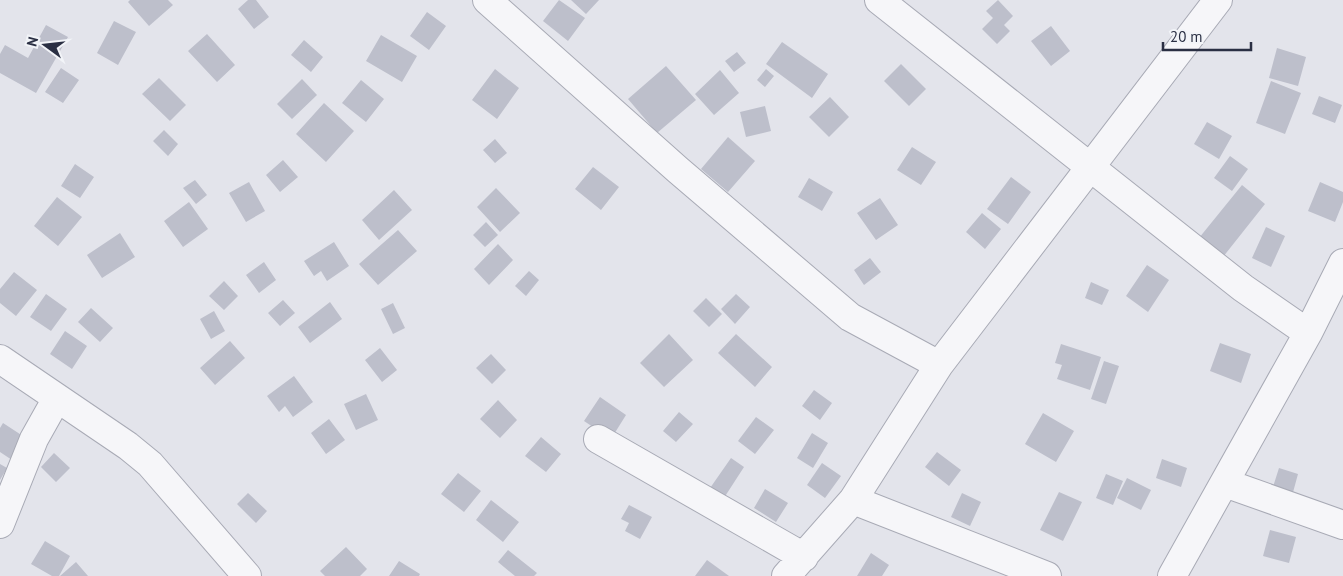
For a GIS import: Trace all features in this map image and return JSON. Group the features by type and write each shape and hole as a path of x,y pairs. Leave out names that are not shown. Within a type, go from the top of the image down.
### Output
{"street":[{"path":"487,0 678,170 850,317 939,365"},
{"path":"879,0 1243,288 1308,333"},
{"path":"598,439 795,566 853,500 939,365 1218,0"},
{"path":"1172,576 1308,333 1343,263"},
{"path":"0,359 128,446 150,464 247,576"},
{"path":"0,524 34,439 57,398"},
{"path":"1224,483 1343,525"},
{"path":"853,500 1047,576"}],"building":[{"path":"130,0 168,0 173,5 149,26 128,2"},
{"path":"248,0 256,0 269,17 254,29 238,9"},
{"path":"559,0 585,18 568,41 543,21"},
{"path":"571,0 599,0 586,14"},
{"path":"998,0 1013,16 1004,25 1010,31 997,44 982,29 993,18 986,11"},
{"path":"427,12 446,26 429,50 410,36"},
{"path":"114,21 136,32 118,65 97,53"},
{"path":"46,25 68,37 36,93 0,73 0,54 5,45 28,58"},
{"path":"1051,26 1070,51 1051,66 1031,41"},
{"path":"207,34 235,65 217,82 188,51"},
{"path":"381,35 417,56 402,82 366,61"},
{"path":"304,40 323,57 311,72 291,55"},
{"path":"782,42 828,74 812,98 766,64"},
{"path":"1277,48 1306,57 1298,86 1269,78"},
{"path":"737,52 746,63 734,72 725,61"},
{"path":"901,64 926,89 909,106 884,81"},
{"path":"666,66 696,100 657,133 628,99"},
{"path":"61,68 79,80 63,103 45,92"},
{"path":"495,69 519,88 497,119 472,100"},
{"path":"766,69 774,76 765,87 757,80"},
{"path":"720,70 739,93 714,115 695,94"},
{"path":"159,78 186,105 170,121 142,94"},
{"path":"302,79 317,95 292,119 277,104"},
{"path":"361,80 384,99 366,122 342,103"},
{"path":"1271,81 1301,93 1285,134 1256,123"},
{"path":"1319,96 1342,105 1335,123 1312,114"},
{"path":"830,97 849,117 829,137 809,117"},
{"path":"324,103 354,131 326,162 296,134"},
{"path":"765,106 771,131 746,137 740,112"},
{"path":"1207,122 1232,136 1219,159 1194,144"},
{"path":"164,130 178,144 168,156 153,141"},
{"path":"728,137 755,161 728,192 701,169"},
{"path":"495,139 507,153 495,163 483,150"},
{"path":"912,147 936,162 921,185 897,170"},
{"path":"1230,156 1248,169 1232,191 1214,178"},
{"path":"283,160 298,177 280,192 266,175"},
{"path":"75,164 94,177 80,198 61,186"},
{"path":"593,167 619,187 601,210 575,189"},
{"path":"1011,177 1031,192 1008,224 987,209"},
{"path":"809,178 833,192 822,211 798,197"},
{"path":"195,180 207,195 196,204 183,188"},
{"path":"249,182 265,211 246,222 229,193"},
{"path":"1320,182 1343,192 1343,202 1335,222 1308,211"},
{"path":"1242,185 1265,204 1223,257 1199,238"},
{"path":"496,188 520,213 500,232 477,207"},
{"path":"394,190 412,210 379,240 362,220"},
{"path":"57,197 82,217 58,246 34,226"},
{"path":"880,198 898,225 876,240 857,213"},
{"path":"189,202 208,229 183,247 164,221"},
{"path":"982,213 1001,229 985,249 966,232"},
{"path":"486,222 498,235 485,247 473,235"},
{"path":"1266,227 1285,236 1271,267 1252,258"},
{"path":"398,230 417,251 378,285 359,264"},
{"path":"120,233 135,257 102,278 87,255"},
{"path":"334,242 349,266 327,281 321,271 314,276 304,261"},
{"path":"498,244 513,260 489,285 474,269"},
{"path":"870,258 881,272 864,285 854,270"},
{"path":"264,262 276,280 259,293 246,275"},
{"path":"1147,265 1169,280 1148,312 1126,296"},
{"path":"529,271 539,280 526,296 515,286"},
{"path":"14,272 37,290 16,316 0,303 0,289"},
{"path":"224,281 238,296 224,310 209,296"},
{"path":"1091,282 1109,290 1102,305 1085,298"},
{"path":"46,294 67,309 51,331 30,317"},
{"path":"736,294 750,307 735,324 721,309"},
{"path":"706,298 722,314 709,327 693,311"},
{"path":"283,300 295,313 280,326 268,313"},
{"path":"330,302 342,319 310,343 298,327"},
{"path":"393,303 405,328 393,334 381,309"},
{"path":"91,308 113,328 100,342 78,322"},
{"path":"214,311 225,331 211,339 200,319"},
{"path":"65,331 87,346 72,369 50,354"},
{"path":"669,334 693,360 664,387 640,363"},
{"path":"736,334 772,367 755,387 718,353"},
{"path":"230,341 245,358 215,385 200,368"},
{"path":"1220,343 1251,354 1241,383 1210,371"},
{"path":"1061,344 1101,357 1090,390 1057,379 1062,365 1055,363"},
{"path":"380,348 397,370 382,382 365,360"},
{"path":"491,354 506,370 492,384 476,368"},
{"path":"1104,361 1119,366 1106,404 1091,399"},
{"path":"294,376 313,402 293,417 285,406 279,412 267,396"},
{"path":"814,390 832,403 820,420 802,406"},
{"path":"366,394 378,420 356,430 344,404"},
{"path":"600,397 626,415 611,439 584,421"},
{"path":"498,400 517,420 500,438 480,419"},
{"path":"679,412 693,424 676,442 663,431"},
{"path":"1043,413 1074,431 1056,462 1025,444"},
{"path":"756,417 774,430 755,454 738,441"},
{"path":"329,419 345,440 326,454 311,433"},
{"path":"3,423 26,438 12,460 0,452 0,428"},
{"path":"812,433 828,443 813,468 797,458"},
{"path":"541,437 561,454 546,472 525,456"},
{"path":"937,452 961,470 949,486 925,467"},
{"path":"54,453 70,468 56,482 41,467"},
{"path":"731,458 744,467 722,501 708,491"},
{"path":"1162,459 1187,468 1181,487 1156,478"},
{"path":"822,463 841,476 825,498 807,485"},
{"path":"0,464 7,468 0,480"},
{"path":"1279,468 1298,474 1292,496 1272,490"},
{"path":"458,473 481,491 464,512 441,494"},
{"path":"1106,474 1123,481 1113,505 1096,498"},
{"path":"1127,478 1151,490 1141,510 1117,498"},
{"path":"765,489 788,503 776,522 754,508"},
{"path":"1059,492 1082,502 1063,541 1040,530"},
{"path":"248,493 267,511 256,523 237,504"},
{"path":"962,493 981,502 970,526 951,517"},
{"path":"491,500 519,522 503,542 476,520"},
{"path":"629,505 652,517 640,539 625,531 629,523 621,519"},
{"path":"1270,530 1296,537 1289,563 1263,556"},
{"path":"45,541 70,556 59,576 52,576 31,564"},
{"path":"346,547 367,569 360,576 325,576 320,571"},
{"path":"508,550 537,573 534,576 515,576 498,562"},
{"path":"871,553 889,565 882,576 857,576"},
{"path":"707,560 729,576 695,576"},
{"path":"399,561 420,574 419,576 389,576"},
{"path":"76,562 88,576 60,576"}]}
